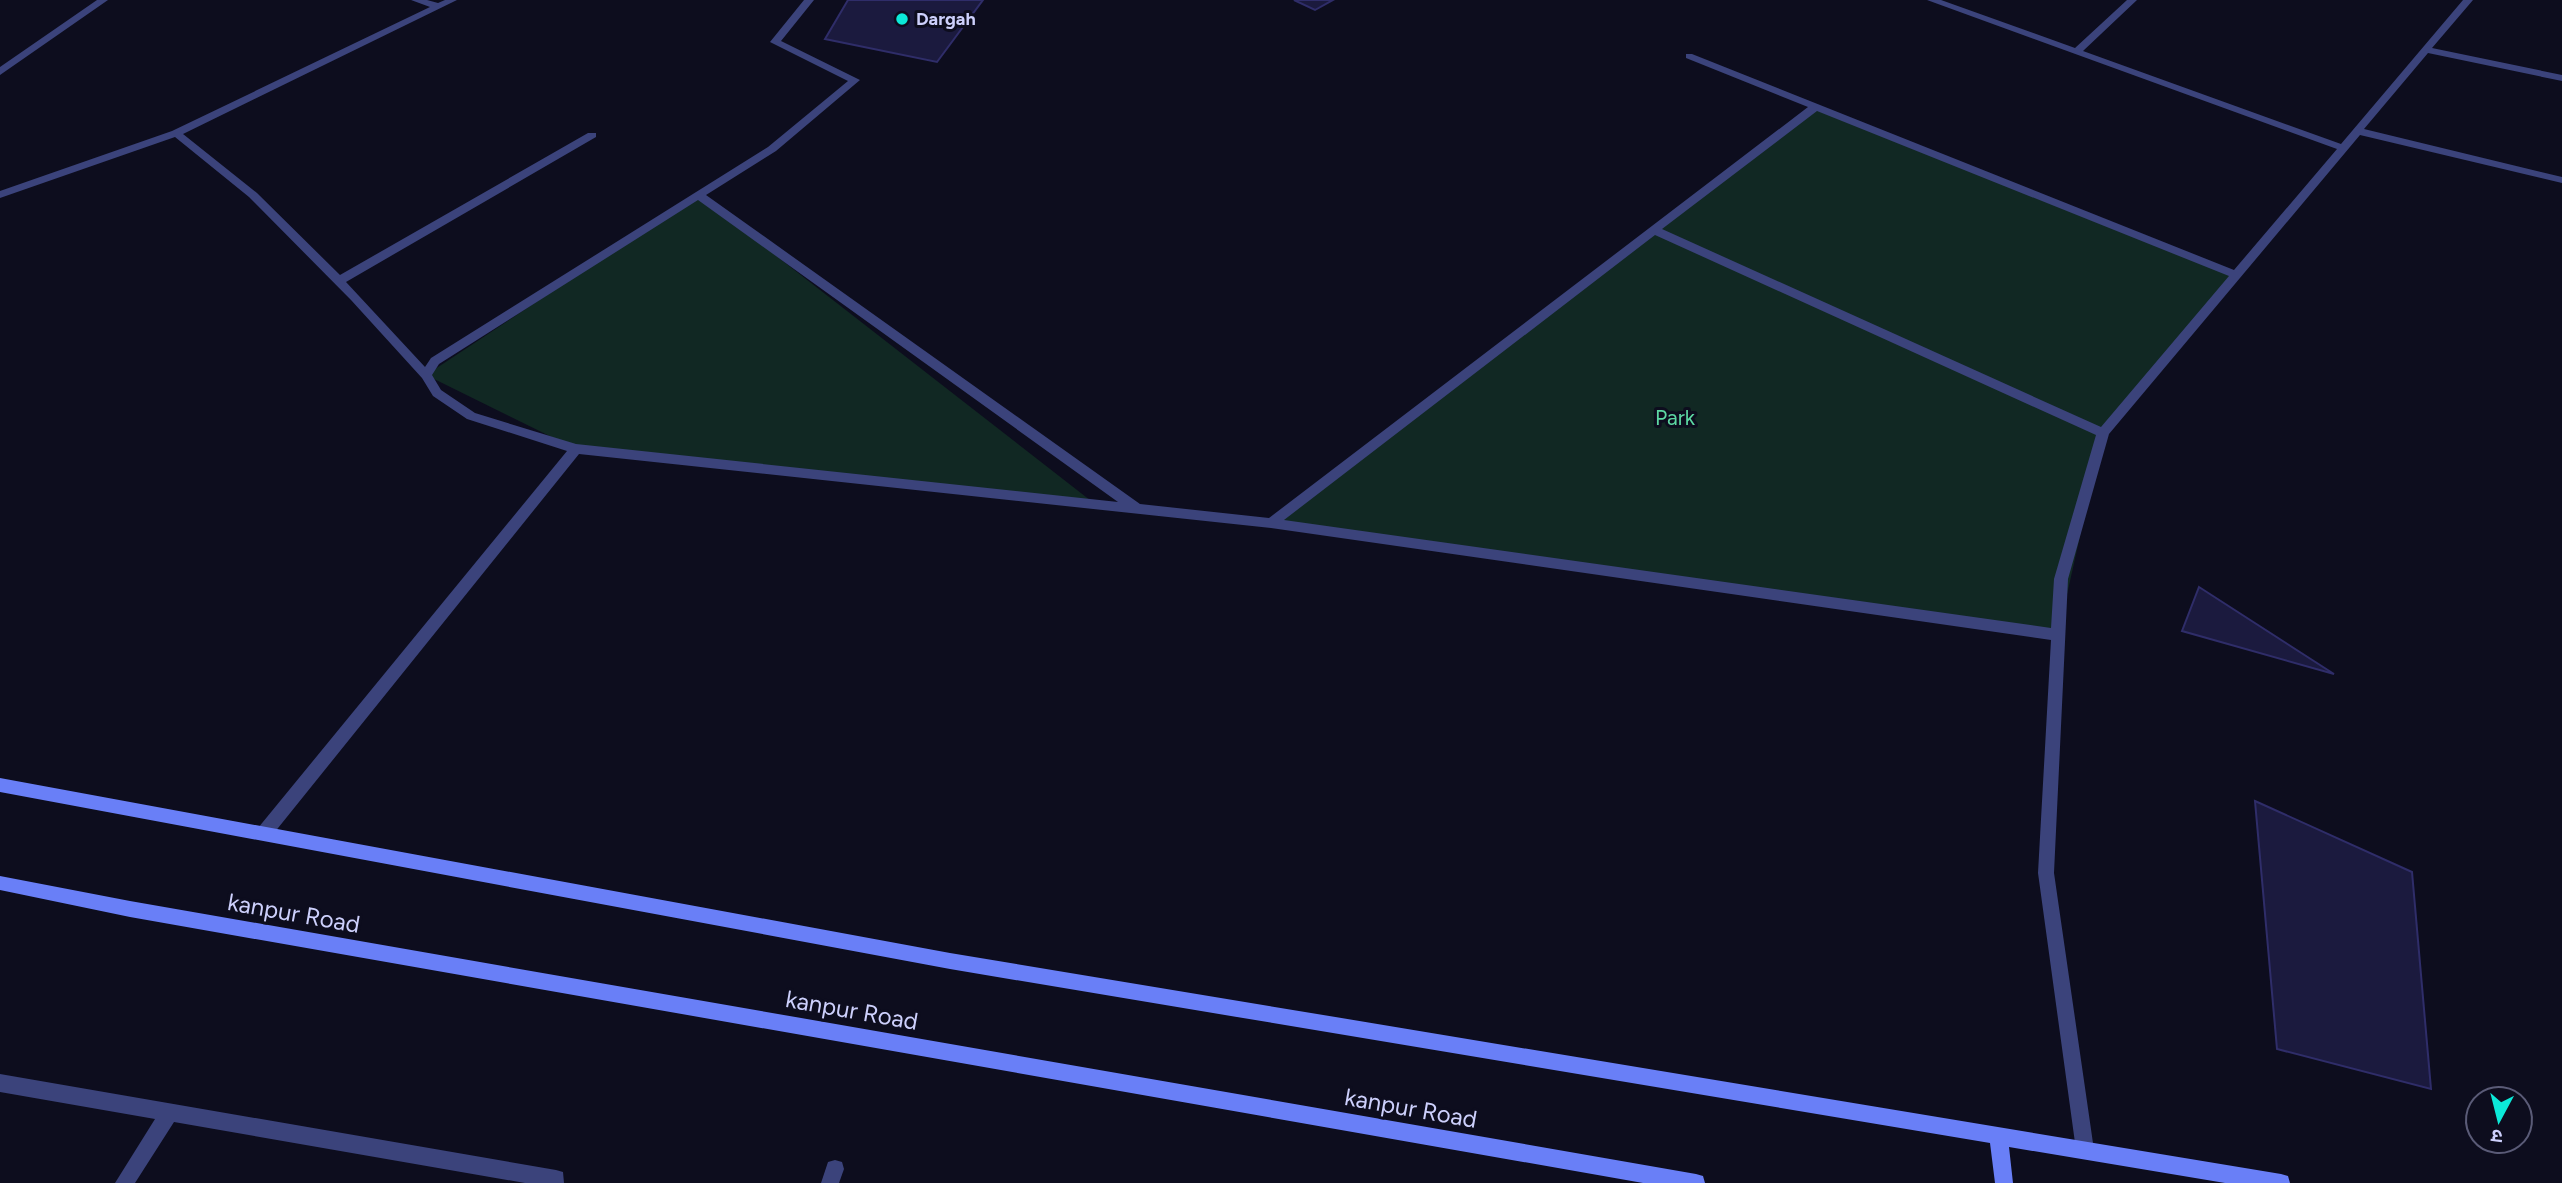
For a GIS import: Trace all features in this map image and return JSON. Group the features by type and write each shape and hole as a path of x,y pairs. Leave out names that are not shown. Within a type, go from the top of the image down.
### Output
{"street":[{"path":"0,72 103,0"},
{"path":"416,0 438,6"},
{"path":"0,195 176,134 452,0"},
{"path":"426,374 435,361 772,149 855,80 775,42 809,0"},
{"path":"1931,0 2344,148"},
{"path":"2076,52 2132,0"},
{"path":"2085,1150 2046,873 2061,579 2104,433 2468,0"},
{"path":"2426,50 2562,78"},
{"path":"1689,56 2237,275"},
{"path":"1272,523 1815,107"},
{"path":"2358,131 2562,180"},
{"path":"176,134 253,195 340,281 426,374 437,393 471,415 576,449 1272,523 2057,635"},
{"path":"340,281 592,135"},
{"path":"698,195 1137,508"},
{"path":"1654,230 2104,433"},
{"path":"264,833 576,449"},
{"path":"0,785 950,961 2281,1183"},
{"name":"kanpur Road","path":"0,883 171,916 1696,1183"},
{"path":"0,1083 556,1179 555,1183"},
{"path":"124,1183 171,1111"},
{"path":"1998,1135 2004,1183"}],"green space":[{"name":"Park","path":"1815,107 2237,275 2103,433 2058,635 1271,523"},
{"path":"698,195 1095,504 576,449 426,375"}],"building":[{"name":"Dargah","path":"848,0 983,0 937,62 825,39"},
{"path":"1294,0 1333,0 1315,10"},
{"path":"2199,587 2334,674 2182,631"},
{"path":"2255,801 2412,872 2431,1089 2277,1049"}],"place":[{"name":"Dargah","path":"902,19"}]}
